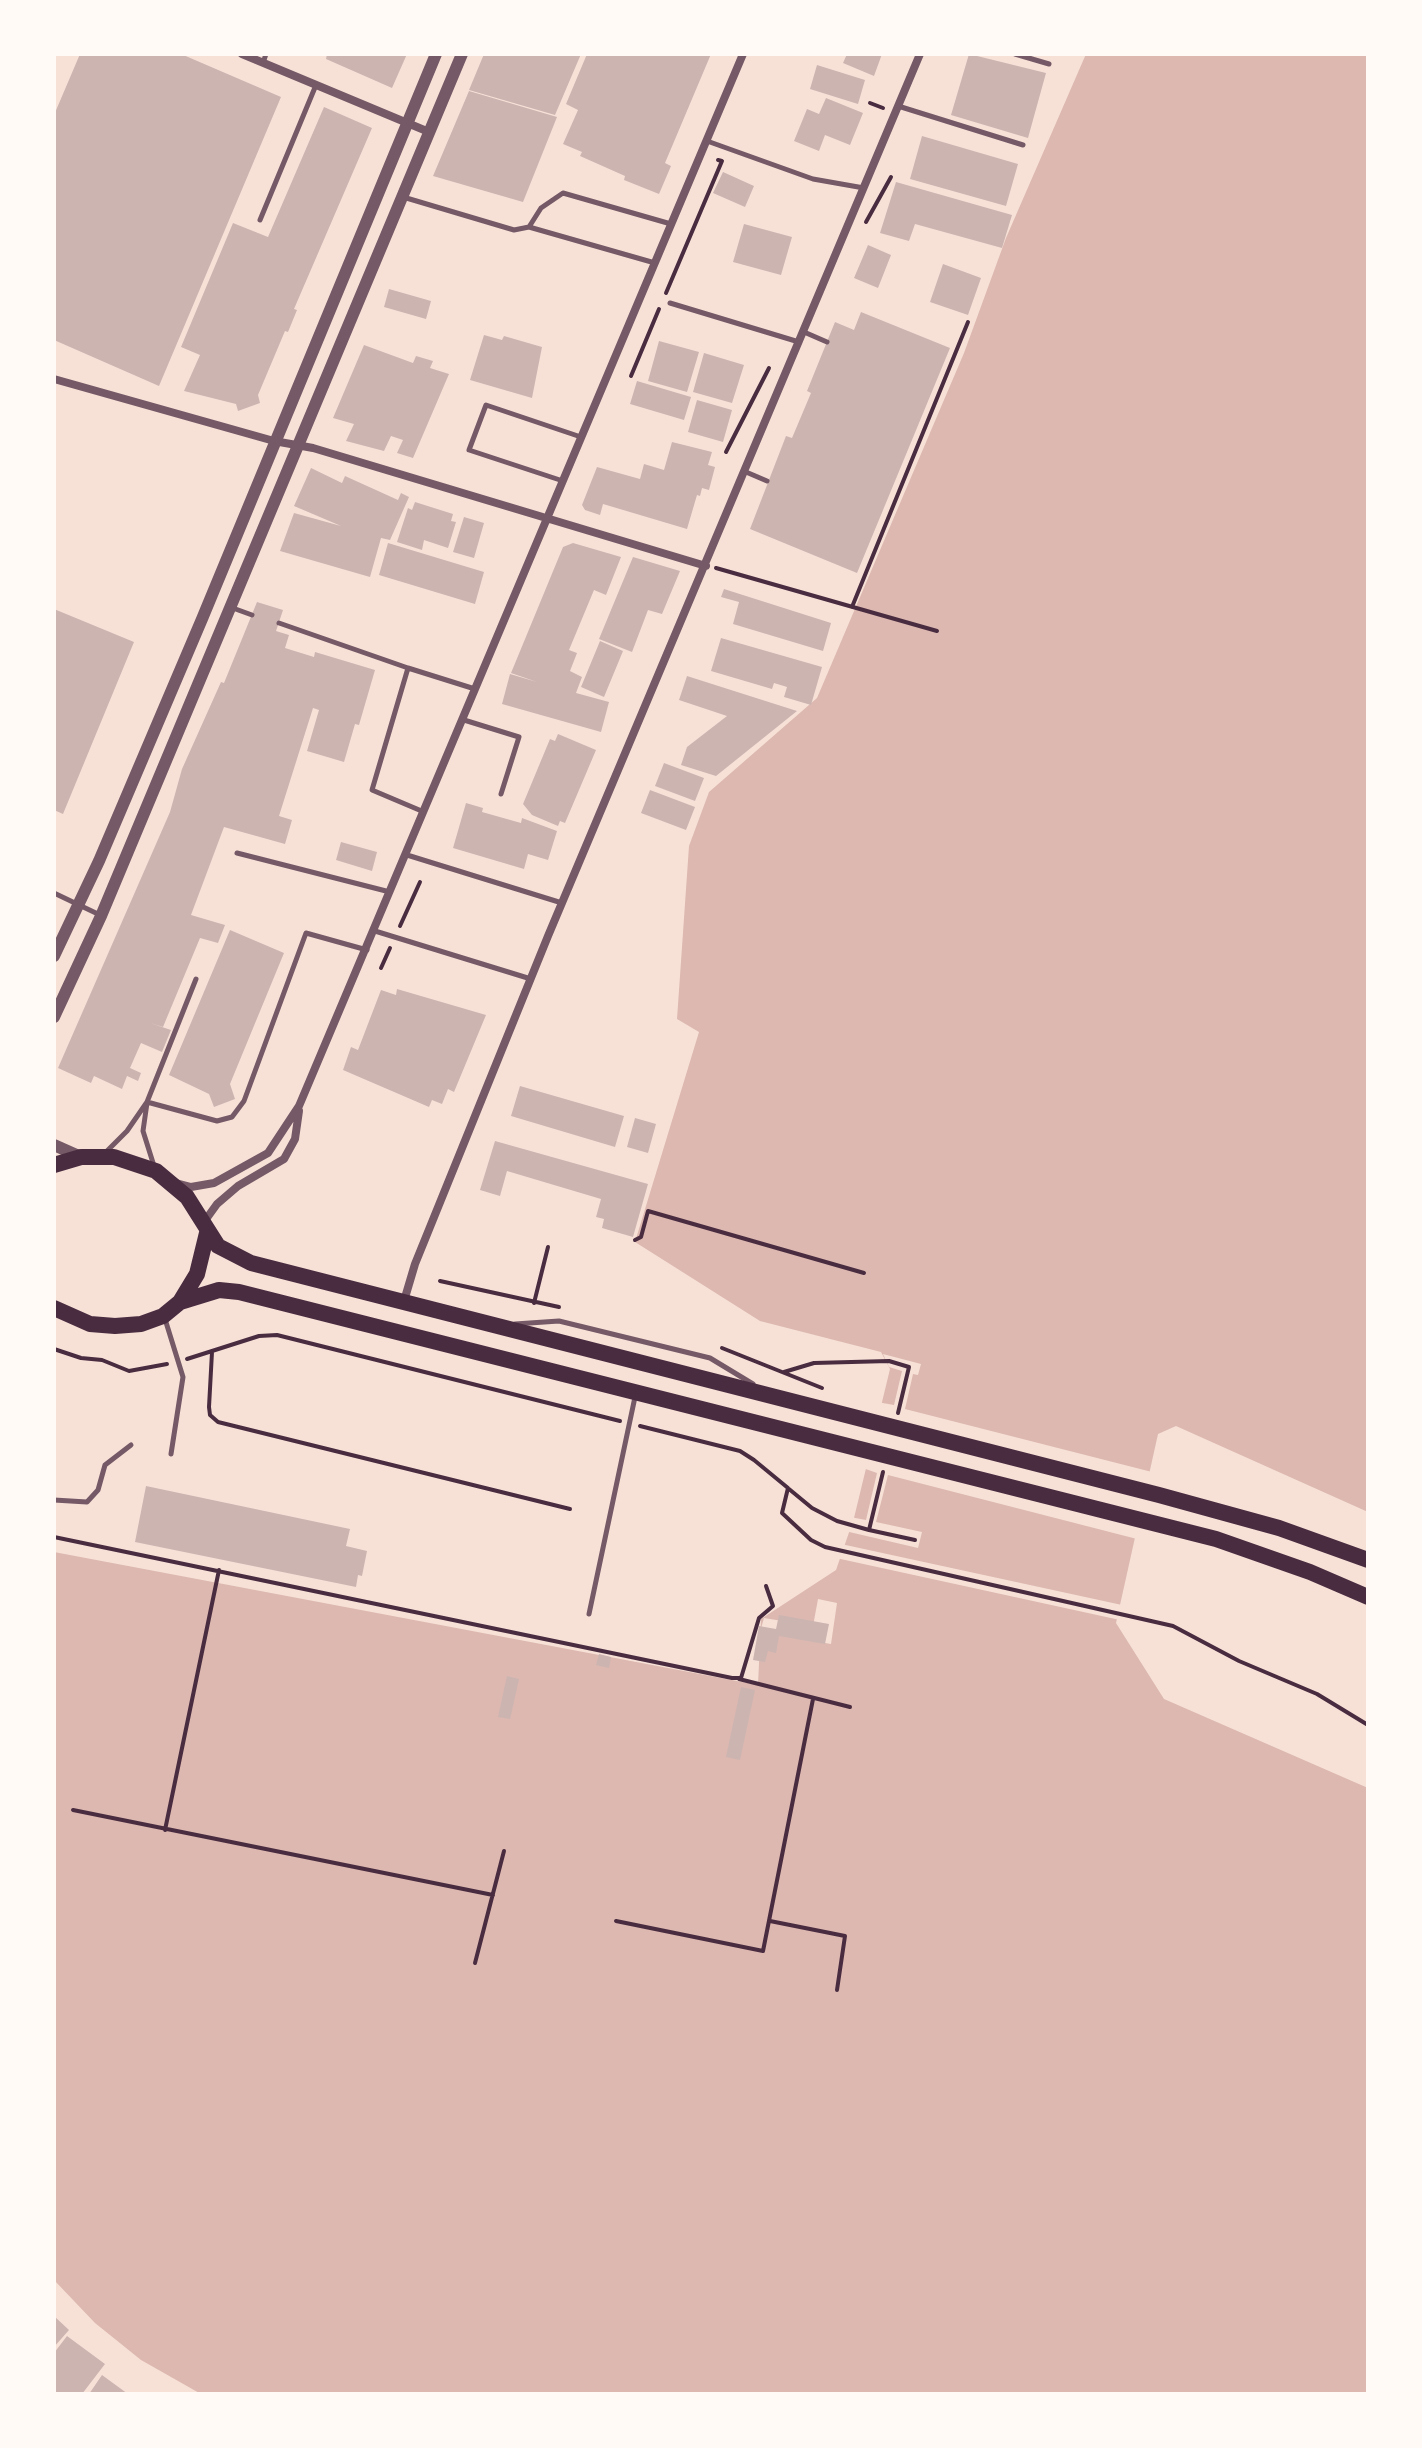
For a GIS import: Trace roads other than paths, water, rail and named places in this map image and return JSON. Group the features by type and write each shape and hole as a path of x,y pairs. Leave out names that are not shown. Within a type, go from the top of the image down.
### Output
{"main road":[{"path":"54,1165 81,1157 101,1156 125,1159 156,1171 187,1197 205,1229 231,1256 251,1263 1159,1495 1279,1528 1368,1560"},
{"path":"54,1308 90,1324 115,1326 141,1324 163,1316 180,1302 197,1274 205,1229"},
{"path":"180,1302 219,1290 239,1292 1152,1523 1266,1555 1368,1597"}],"street":[{"path":"242,54 264,58 316,85 429,132"},
{"path":"54,956 202,619 436,54"},
{"path":"54,1017 101,916 462,54"},
{"path":"171,1182 191,1187 214,1183 255,1161 268,1153 299,1106 743,54"},
{"path":"404,1301 415,1264 562,903 920,54"},
{"path":"54,379 296,445 706,566"},
{"path":"205,1229 217,1204 238,1186 284,1159 295,1139 299,1106"},
{"path":"54,1145 81,1157"}],"lane":[{"path":"1015,54 1049,64"},
{"path":"260,220 316,85"},
{"path":"898,106 1023,145"},
{"path":"707,141 813,179 864,188"},
{"path":"529,227 541,208 563,193 672,224"},
{"path":"402,197 514,230 529,227 656,264"},
{"path":"670,303 800,342"},
{"path":"804,332 827,342"},
{"path":"564,482 469,450 486,405 583,437"},
{"path":"746,472 767,481"},
{"path":"229,607 252,615"},
{"path":"202,619 221,627"},
{"path":"279,623 477,690"},
{"path":"408,668 372,790 425,812"},
{"path":"464,720 519,737 501,794"},
{"path":"237,853 391,893"},
{"path":"407,855 562,903"},
{"path":"54,893 101,916"},
{"path":"375,931 531,979"},
{"path":"147,1102 217,1121 232,1117 244,1101 306,933 367,950"},
{"path":"101,1156 127,1131 147,1102 196,979"},
{"path":"147,1102 143,1131 156,1171"},
{"path":"163,1316 181,1361 181,1399 171,1454"},
{"path":"589,1614 636,1392"},
{"path":"54,1500 87,1502 98,1490 105,1465 131,1445"}]}
